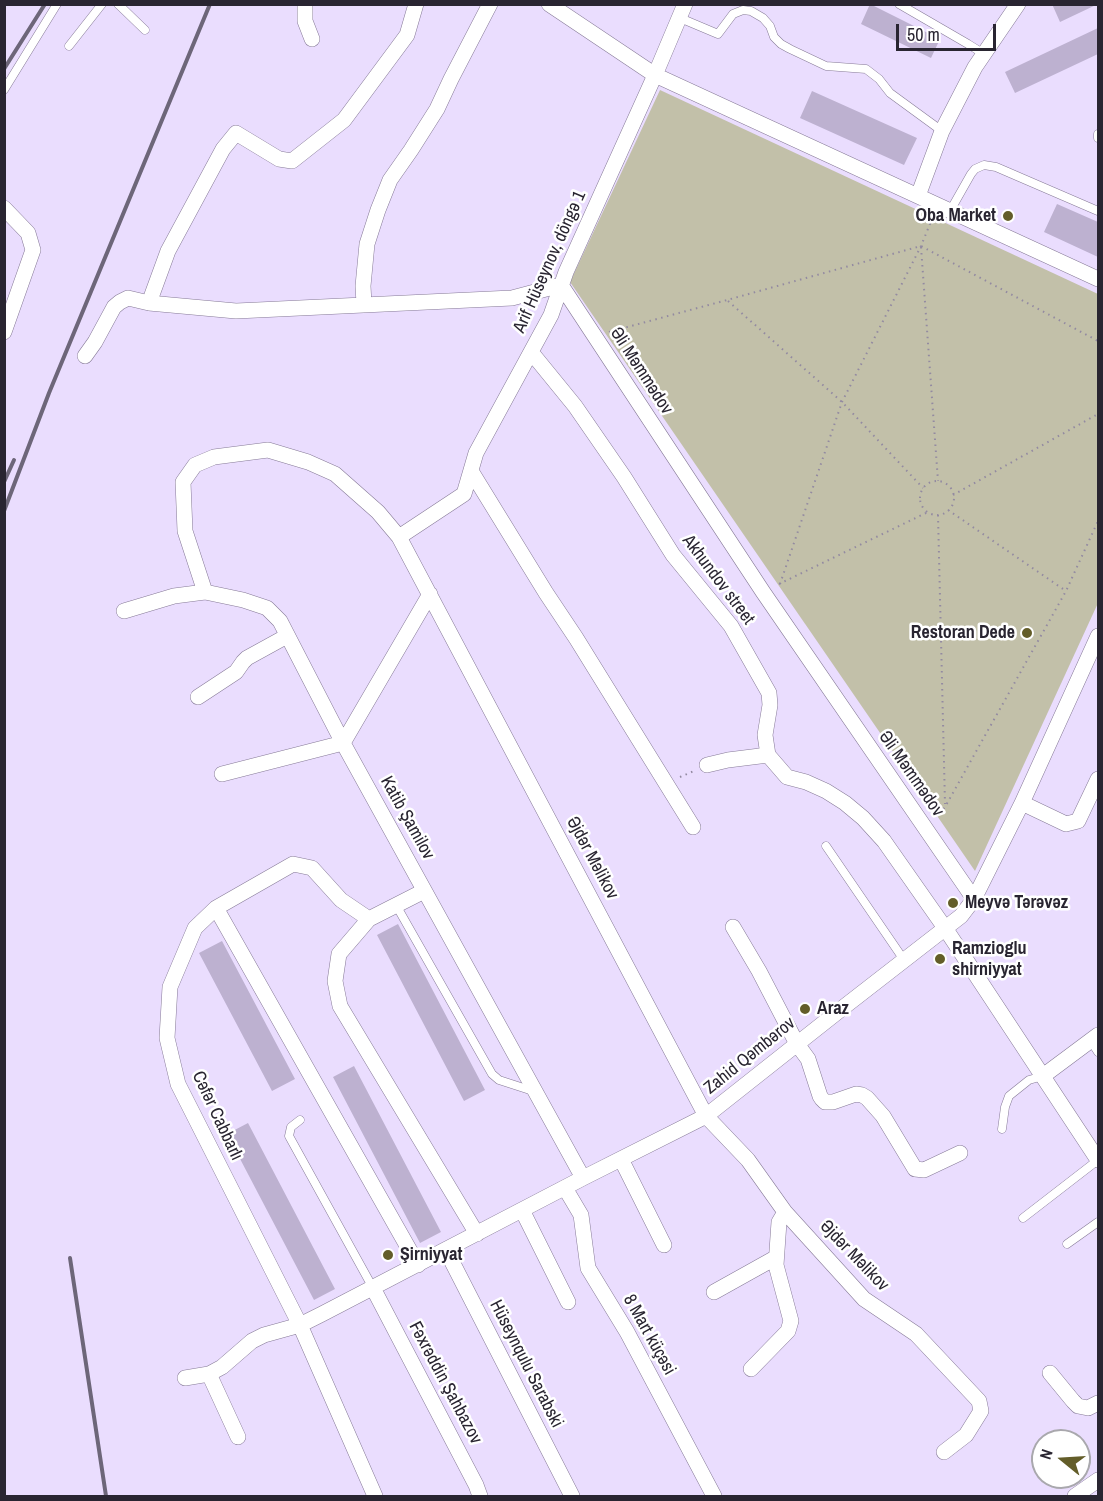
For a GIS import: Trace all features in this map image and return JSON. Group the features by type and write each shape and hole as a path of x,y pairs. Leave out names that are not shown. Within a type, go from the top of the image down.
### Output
{"street":[{"path":"305,4 305,21 312,39"},
{"path":"149,303 168,251 223,149 236,133 279,159 292,161 344,120 407,35 416,4"},
{"path":"364,304 363,286 368,244 390,180 437,109 490,4"},
{"path":"549,4 656,75 1098,279"},
{"path":"918,196 942,131 975,67 1018,4"},
{"name":"Arif Hüseynov, döngə 1","path":"399,537 464,494 476,453 552,315 566,272 683,11"},
{"path":"4,208 28,232 33,250 6,323"},
{"path":"85,356 114,307 128,298 149,303 236,310 513,298 561,285"},
{"name":"Əli Məmmədov","path":"561,285 763,592 974,899"},
{"name":"Akhundov street","path":"531,352 575,406 624,477 673,555 731,626 769,693 770,705 765,735 768,754"},
{"name":"Əjdər Məlikov","path":"205,592 185,531 183,482 195,465 214,457 268,450 335,474 378,512 399,537 430,594 706,1116 748,1160 785,1212 864,1299 916,1334 979,1401 981,1411 966,1435 944,1452"},
{"path":"471,471 693,827"},
{"name":"Katib Şamilov","path":"124,611 174,596 205,592 267,608 280,621 343,743 583,1178"},
{"path":"222,774 343,743 430,594"},
{"path":"198,697 236,672 248,658 287,636"},
{"name":"Zahid Qəmbərov","path":"209,1374 252,1341 264,1335 300,1325 706,1116 961,916 974,899 1022,803 1098,636"},
{"path":"707,765 768,754 786,777 806,782 826,791 863,818 884,841 945,928 1098,1159"},
{"path":"1022,803 1066,824 1078,821 1098,779"},
{"name":"Cəfər Cabbarlı","path":"369,919 341,900 312,868 293,864 216,908 195,928 171,987 167,1038 178,1084 300,1325 375,1497"},
{"path":"424,891 369,919 339,954 335,981 340,1006 477,1234"},
{"path":"216,908 418,1265"},
{"path":"733,927 797,1044 808,1059 820,1096 825,1102 833,1102 856,1094 867,1098 883,1116 915,1169 924,1170 960,1153"},
{"path":"1043,1076 1096,1043"},
{"path":"621,1159 664,1245"},
{"name":"8 Mart küçəsi","path":"565,1188 581,1215 588,1268 627,1332 714,1497"},
{"path":"522,1210 568,1302"},
{"path":"751,1369 788,1331 790,1321 776,1271 775,1258 779,1222 785,1212"},
{"name":"Hüseynqulu Sarabski","path":"446,1250 572,1497"},
{"path":"714,1292 775,1258"},
{"name":"Fəxrəddin Şahbazov","path":"373,1288 476,1485 480,1497"},
{"path":"1050,1373 1078,1406 1089,1408 1098,1403"},
{"path":"185,1378 209,1374 238,1437"},
{"path":"1075,1497 1098,1480"}],"lane":[{"path":"4,90 57,4"},
{"path":"69,46 102,4"},
{"path":"118,4 145,30"},
{"path":"899,4 984,54"},
{"path":"683,11 718,34 734,14 743,10 751,11 764,18 774,37 790,49 826,66 866,69 879,79 890,93 942,131"},
{"path":"944,208 975,169 984,165 996,167 1098,211"},
{"path":"826,846 904,960"},
{"path":"396,905 492,1074 499,1080 535,1091"},
{"path":"1002,1128 1009,1096 1029,1080 1043,1076"},
{"path":"300,1120 291,1127 289,1136 373,1288"},
{"path":"1023,1218 1098,1159"},
{"path":"1067,1244 1098,1222"}],"path":[{"path":"928,512 780,584 842,402 921,246 944,208"},
{"path":"921,246 938,481"},
{"path":"594,335 921,246 1098,341"},
{"path":"727,300 842,402 923,488"},
{"path":"953,495 1098,414"},
{"path":"938,481 948,485 953,495 952,506 938,515 924,509 920,498 927,484 938,481"},
{"path":"948,510 1066,591"},
{"path":"938,515 945,807 1066,591 1098,521"},
{"path":"667,784 707,765"}],"shaded area":[{"path":"660,90 1098,294 1098,603 975,871 570,282"}],"building":[{"path":"870,4 940,39 931,58 861,24"},
{"path":"1052,4 1098,4 1060,22"},
{"path":"1098,28 1098,54 1015,93 1005,72"},
{"path":"812,91 917,138 904,165 800,118"},
{"path":"1057,204 1098,222 1098,257 1044,232"},
{"path":"398,924 485,1090 464,1101 377,935"},
{"path":"222,941 295,1079 272,1091 199,953"},
{"path":"354,1066 441,1232 420,1243 333,1077"},
{"path":"248,1123 335,1289 314,1300 227,1134"}],"railway":[{"path":"4,69 45,4"},
{"path":"4,511 49,393 210,4"},
{"path":"4,482 14,460"},
{"path":"70,1258 106,1496"}],"place":[{"name":"Oba Market","path":"1008,216"},
{"name":"Restoran Dede","path":"1027,633"},
{"name":"Meyvə Tərəvəz","path":"953,903"},
{"name":"Ramzioglu shirniyyat","path":"940,959"},
{"name":"Araz","path":"805,1009"},
{"name":"Şirniyyat","path":"388,1255"}]}
